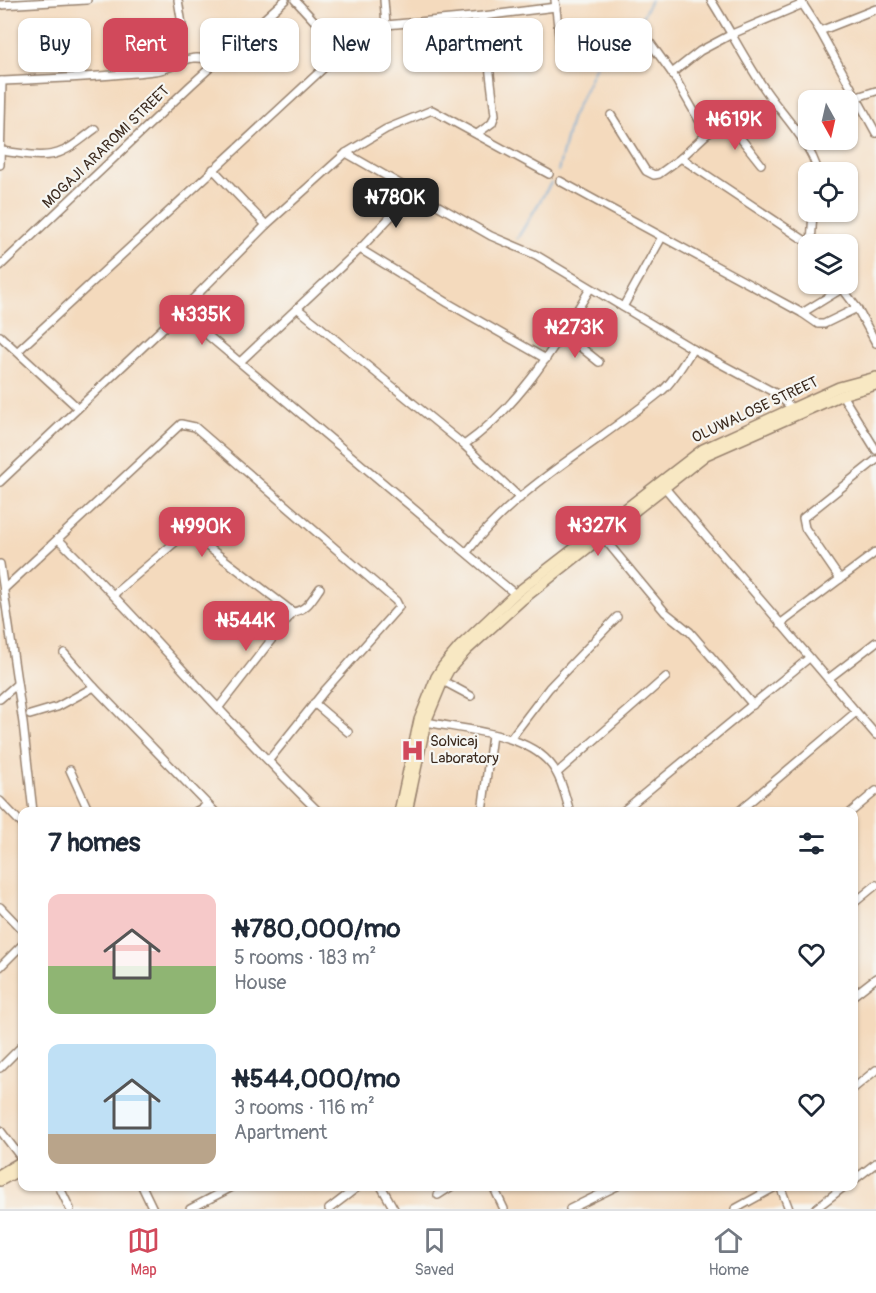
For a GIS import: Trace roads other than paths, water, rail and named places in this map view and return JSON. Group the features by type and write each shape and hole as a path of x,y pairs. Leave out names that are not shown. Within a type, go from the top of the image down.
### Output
{"street":[{"path":"0,5 15,2 87,0"},
{"path":"178,0 181,18"},
{"name":"MOGAJI ARAROMI STREET","path":"265,18 285,0"},
{"path":"295,0 312,18"},
{"path":"384,0 385,18"},
{"path":"711,0 765,90 807,147 815,162"},
{"path":"672,73 700,51 802,2 853,90"},
{"path":"391,25 483,16 556,4"},
{"path":"820,31 876,9"},
{"path":"477,134 492,123 495,115 483,16"},
{"path":"652,45 672,73 707,134"},
{"path":"0,165 2,151 1,81 158,71 192,57 200,58"},
{"name":"MOGAJI ARAROMI STREET","path":"0,266 205,72"},
{"path":"18,351 319,72"},
{"path":"858,97 876,91"},
{"path":"858,99 876,134"},
{"path":"0,482 180,312 266,225 346,153 386,129 432,110 549,174"},
{"path":"611,115 646,171 656,176 721,125 726,126 742,140 761,164"},
{"path":"2,151 42,156 53,154 63,151 95,129"},
{"path":"346,153 491,236 536,255 693,349 777,394 792,408"},
{"path":"681,158 798,236"},
{"path":"213,169 266,225"},
{"path":"560,181 821,325 857,308"},
{"path":"240,362 360,249 414,192"},
{"path":"622,307 662,237"},
{"path":"360,249 546,359"},
{"path":"464,445 495,420 546,359 590,289"},
{"path":"802,313 829,294"},
{"path":"847,294 876,343"},
{"path":"297,308 464,445 520,498"},
{"path":"180,312 515,594"},
{"path":"563,333 599,362"},
{"path":"0,336 78,408"},
{"path":"467,552 481,534 520,498 664,388 693,349"},
{"name":"OLUWALOSE STREET","path":"400,807 419,720 436,677 460,646 515,594 617,519 703,449 838,387 876,377"},
{"name":"OLUWALOSE STREET","path":"408,807 426,722 443,681 466,651 522,600 602,536 617,519 665,488 706,455 842,395 876,385"},
{"path":"842,395 876,450"},
{"path":"4,589 181,424 195,427 399,607 314,703 268,760"},
{"path":"840,579 805,528 802,523 803,518 876,460"},
{"path":"665,488 876,735"},
{"path":"114,594 186,533 191,534 293,612 301,611 310,603 320,588"},
{"path":"602,536 665,612 690,632 753,705"},
{"path":"58,539 114,594 314,807"},
{"path":"780,624 876,552"},
{"path":"0,564 4,589 3,607 23,723 32,807"},
{"path":"219,707 293,612"},
{"path":"511,738 549,688 617,617"},
{"path":"828,679 876,642"},
{"path":"64,653 208,805 204,807"},
{"path":"628,807 809,658"},
{"path":"557,773 666,677"},
{"path":"443,681 471,696"},
{"path":"0,699 16,684"},
{"path":"30,715 57,707 94,687"},
{"path":"314,703 348,732"},
{"path":"744,807 856,712"},
{"path":"426,722 511,738 529,746 537,751 557,773 568,807"},
{"path":"483,807 492,735"},
{"path":"70,770 87,807"},
{"path":"857,807 876,791"},
{"path":"0,801 18,820"},
{"path":"858,900 876,885"},
{"path":"0,907 18,926"},
{"path":"0,967 18,949"},
{"path":"858,992 876,978"},
{"path":"0,1068 18,1050"},
{"path":"858,1085 876,1070"},
{"path":"0,1130 18,1155"},
{"path":"0,1174 18,1163"},
{"path":"858,1177 876,1163"},
{"path":"0,1181 18,1171"},
{"path":"61,1191 70,1209"},
{"path":"144,1191 153,1209"},
{"path":"190,1209 224,1191"},
{"path":"329,1209 353,1191"},
{"path":"384,1191 394,1209"},
{"path":"438,1196 445,1191"},
{"path":"496,1191 504,1209"},
{"path":"570,1209 606,1191"},
{"path":"735,1209 769,1191"},
{"path":"780,1191 789,1209"},
{"path":"815,1209 838,1191"}],"waterway":[{"path":"558,171 571,119 607,42 631,31 641,19 651,0"},
{"path":"517,239 551,183"}],"place":[{"name":"Solvicaj Laboratory","path":"412,750"}]}
